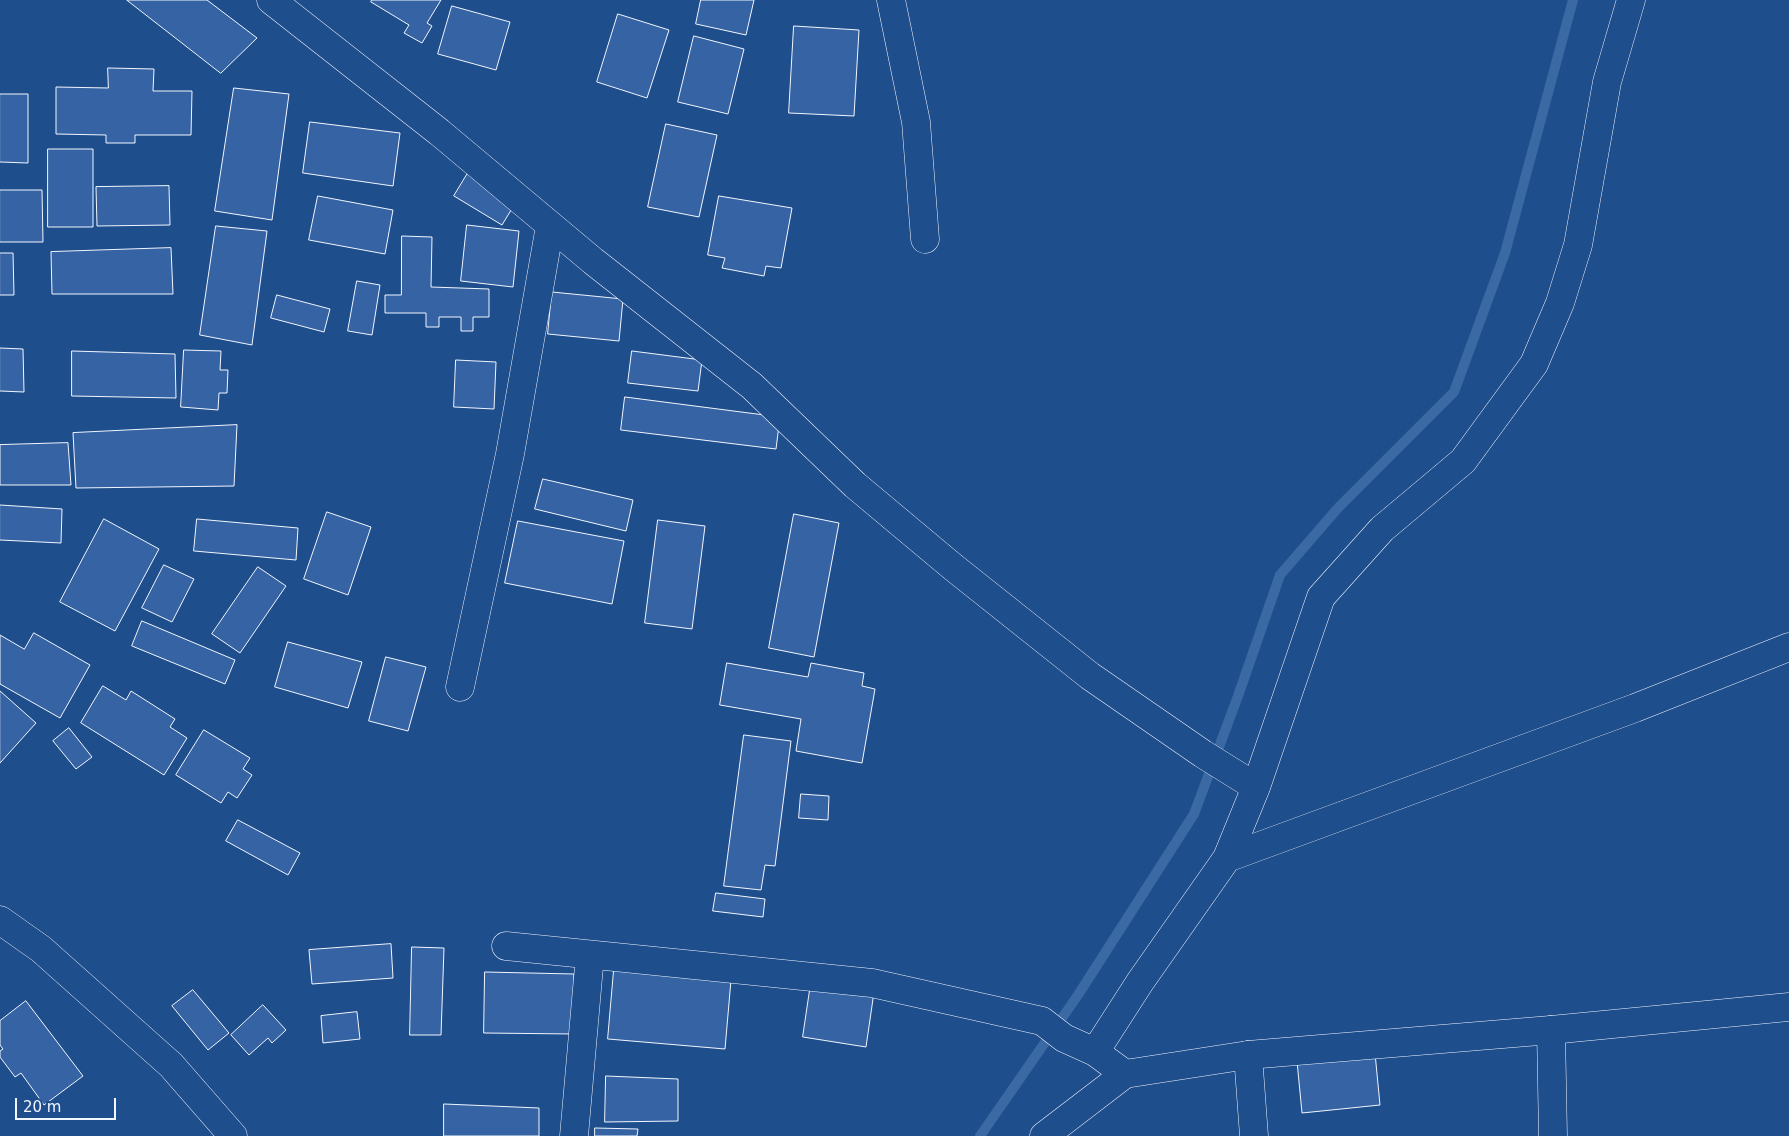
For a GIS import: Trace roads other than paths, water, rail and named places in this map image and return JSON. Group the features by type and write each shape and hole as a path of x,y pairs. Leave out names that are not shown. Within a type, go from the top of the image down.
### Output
{"street":[{"path":"271,0 439,132 593,261 752,386 855,485 1090,676 1247,782"},
{"path":"891,0 916,122 925,239"},
{"path":"1095,1052 1140,982 1227,858 1247,782 1321,597 1382,529 1463,461 1534,364 1560,303 1578,246 1607,82 1631,0"},
{"path":"460,687 510,454 550,226"},
{"path":"1227,858 1635,708 1789,647"},
{"path":"0,920 41,949 171,1065 233,1136"},
{"path":"506,946 872,983 1042,1021 1064,1038 1095,1052 1125,1074"},
{"path":"574,1136 590,955"},
{"path":"1044,1136 1125,1074 1248,1054 1551,1030 1789,1007"},
{"path":"1551,1030 1553,1136"},
{"path":"1248,1054 1254,1136"}],"waterway":[{"path":"980,1136 1078,995 1194,814 1280,575 1338,508 1454,392 1505,253 1573,0"}]}
